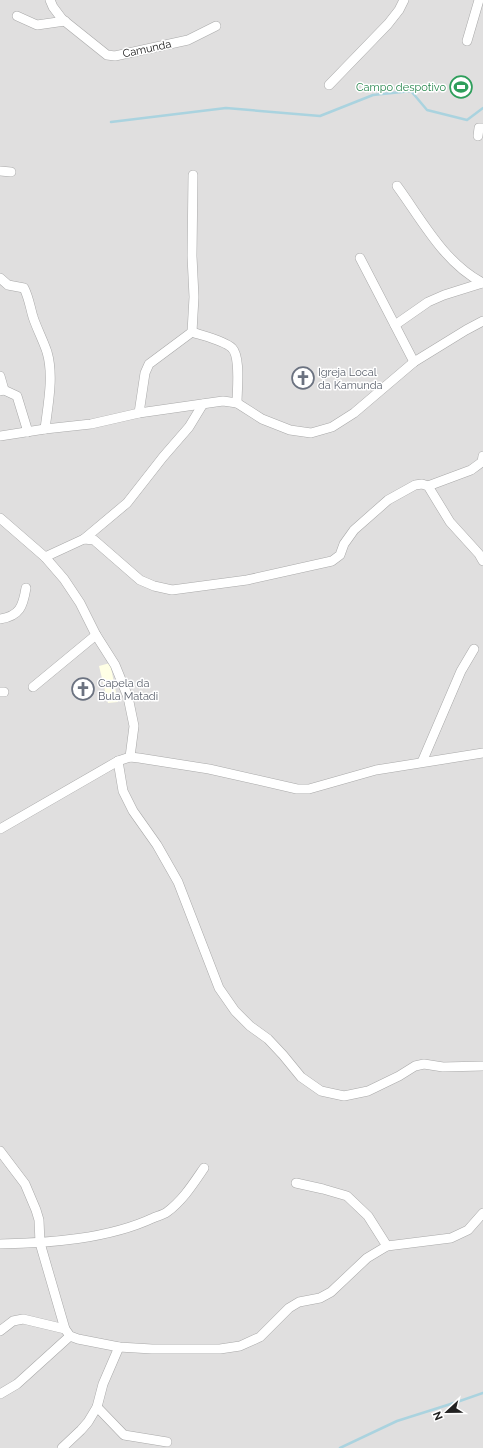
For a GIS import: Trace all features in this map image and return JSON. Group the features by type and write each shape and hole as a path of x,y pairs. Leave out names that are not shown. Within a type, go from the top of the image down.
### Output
{"street":[{"name":"Camunda","path":"50,0 53,7 65,22 107,55 115,56 188,40 216,26"},
{"path":"328,85 388,24 399,10 404,0"},
{"path":"467,41 479,0"},
{"path":"17,16 37,25 65,22"},
{"path":"0,171 11,172"},
{"path":"192,332 194,297 192,256 193,175"},
{"path":"397,186 451,260 466,273 482,283"},
{"path":"360,258 414,362"},
{"path":"0,278 8,285 24,288 30,300 32,313 38,332 47,352 50,369 50,388 45,429"},
{"path":"395,324 428,302 444,295 482,283"},
{"path":"0,436 91,424 139,413 222,401 237,403 262,419 290,430 311,433 332,427 354,413 414,362 483,321"},
{"path":"192,332 226,345 233,349 237,355 237,403"},
{"path":"139,413 145,373 149,364 192,332"},
{"path":"0,376 2,390 17,396 28,432"},
{"path":"45,557 84,539 127,504 188,427 203,404"},
{"path":"84,539 94,540 104,547 140,580 154,586 172,590 247,580 332,561 340,555 344,544 354,530 388,500 415,485 422,484 428,486 471,470 482,462 483,456"},
{"path":"428,486 450,522 479,554 483,561"},
{"path":"0,518 45,557 64,579 80,603 96,635 115,665 128,697 134,726 130,757"},
{"path":"0,619 16,614 24,603 26,588"},
{"path":"33,687 96,635"},
{"path":"422,762 461,672 474,649"},
{"path":"0,829 118,762 130,757 209,769 297,789 309,789 376,770 483,753"},
{"path":"118,762 123,791 134,812 157,845 178,882 219,988 235,1011 250,1026 268,1039 301,1077 321,1091 344,1096 368,1091 399,1076 415,1066 424,1064 443,1067 483,1066"},
{"path":"0,1152 25,1184 36,1210 39,1220 40,1243 67,1332"},
{"path":"0,1244 40,1243 98,1235 138,1225 166,1212 187,1193 204,1168"},
{"path":"296,1183 347,1196 368,1216 387,1246"},
{"path":"0,1331 13,1321 23,1319 67,1332 78,1339 119,1347 152,1349 220,1349 240,1346 260,1337 289,1308 299,1302 320,1298 331,1292 367,1258 387,1246 451,1238 468,1230 483,1213"},
{"path":"0,1394 17,1384 67,1332"},
{"path":"62,1448 84,1426 97,1407 103,1384 119,1347"},
{"path":"97,1407 124,1435 167,1442"}],"shaded area":[{"path":"0,0 483,0 483,1448 0,1448"},
{"path":"110,663 118,702 108,703 99,666"}],"waterway":[{"path":"111,122 226,108 320,116 373,95 411,91 427,110 467,120 483,108"},
{"path":"340,1448 397,1421 483,1393"}],"place":[{"name":"Campo despotivo","path":"461,87"},
{"name":"Igreja Local da Kamunda","path":"303,378"},
{"name":"Capela da Bula Matadi","path":"83,689"}]}
